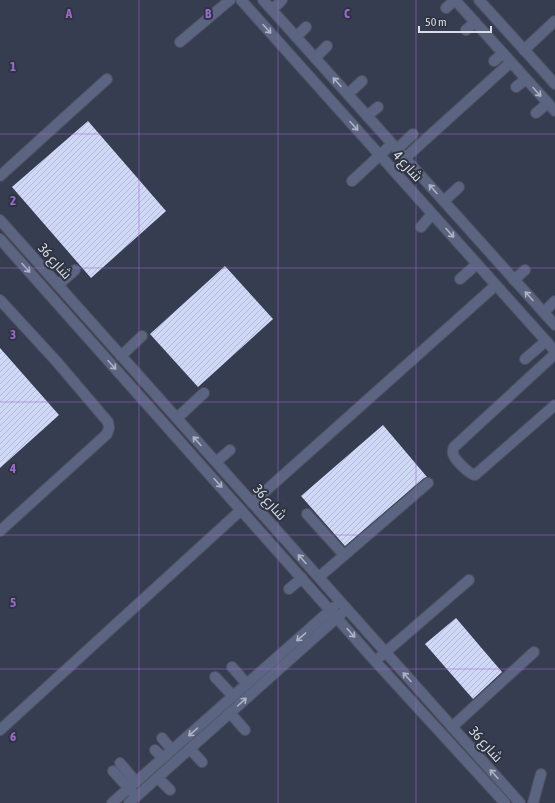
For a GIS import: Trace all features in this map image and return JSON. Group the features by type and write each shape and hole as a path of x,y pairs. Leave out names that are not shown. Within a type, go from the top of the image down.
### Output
{"lane":[{"path":"180,42 230,0"},
{"name":"شارع 4","path":"241,0 555,351"},
{"name":"شارع 4","path":"263,0 555,325"},
{"path":"272,10 282,0"},
{"path":"446,8 455,0 555,111"},
{"path":"479,0 491,8 507,26 524,50 546,67 555,84"},
{"path":"524,50 555,21"},
{"path":"466,30 475,22"},
{"path":"296,36 306,27"},
{"path":"315,58 327,46"},
{"path":"494,61 503,53"},
{"path":"405,158 511,62"},
{"path":"310,77 322,66"},
{"path":"0,176 107,79"},
{"path":"516,87 526,79"},
{"path":"348,94 362,81"},
{"path":"536,113 548,103"},
{"path":"367,116 378,107"},
{"path":"352,181 380,155 413,134"},
{"path":"444,201 459,187"},
{"path":"421,227 432,214"},
{"name":"شارع 36","path":"0,220 520,803"},
{"name":"شارع 36","path":"0,239 375,661 505,803"},
{"path":"469,255 482,244"},
{"path":"460,279 477,264"},
{"path":"58,285 75,270"},
{"path":"514,280 525,270"},
{"path":"252,503 496,285"},
{"path":"0,300 57,362 108,422 109,428 107,434 0,531"},
{"path":"544,312 555,301"},
{"path":"122,356 142,336"},
{"path":"525,359 546,341"},
{"path":"555,354 454,447 452,450 453,455 470,474 475,475 555,405"},
{"path":"177,418 204,393"},
{"path":"216,462 230,450"},
{"path":"319,577 428,483"},
{"path":"0,730 241,510"},
{"path":"307,514 344,555"},
{"path":"289,589 302,578"},
{"path":"375,661 469,580"},
{"path":"133,800 230,713 344,605"},
{"path":"112,803 247,684 334,614"},
{"path":"452,727 534,652"},
{"path":"232,667 247,684"},
{"path":"215,678 233,696"},
{"path":"230,713 245,730"},
{"path":"213,714 220,722"},
{"path":"162,738 172,750"},
{"path":"190,749 202,762"},
{"path":"155,750 163,758"},
{"path":"120,763 133,785 133,800"},
{"path":"113,771 133,785"},
{"path":"533,803 541,774"},
{"path":"158,778 170,790"}],"shaded area":[{"path":"0,0 555,0 555,803 0,803"}],"building":[{"path":"88,121 166,211 91,278 12,187"},
{"path":"225,266 273,319 198,387 150,334"},
{"path":"0,348 59,415 0,468"},
{"path":"383,425 427,477 345,546 301,496"},
{"path":"456,618 502,672 473,699 425,644"}]}
